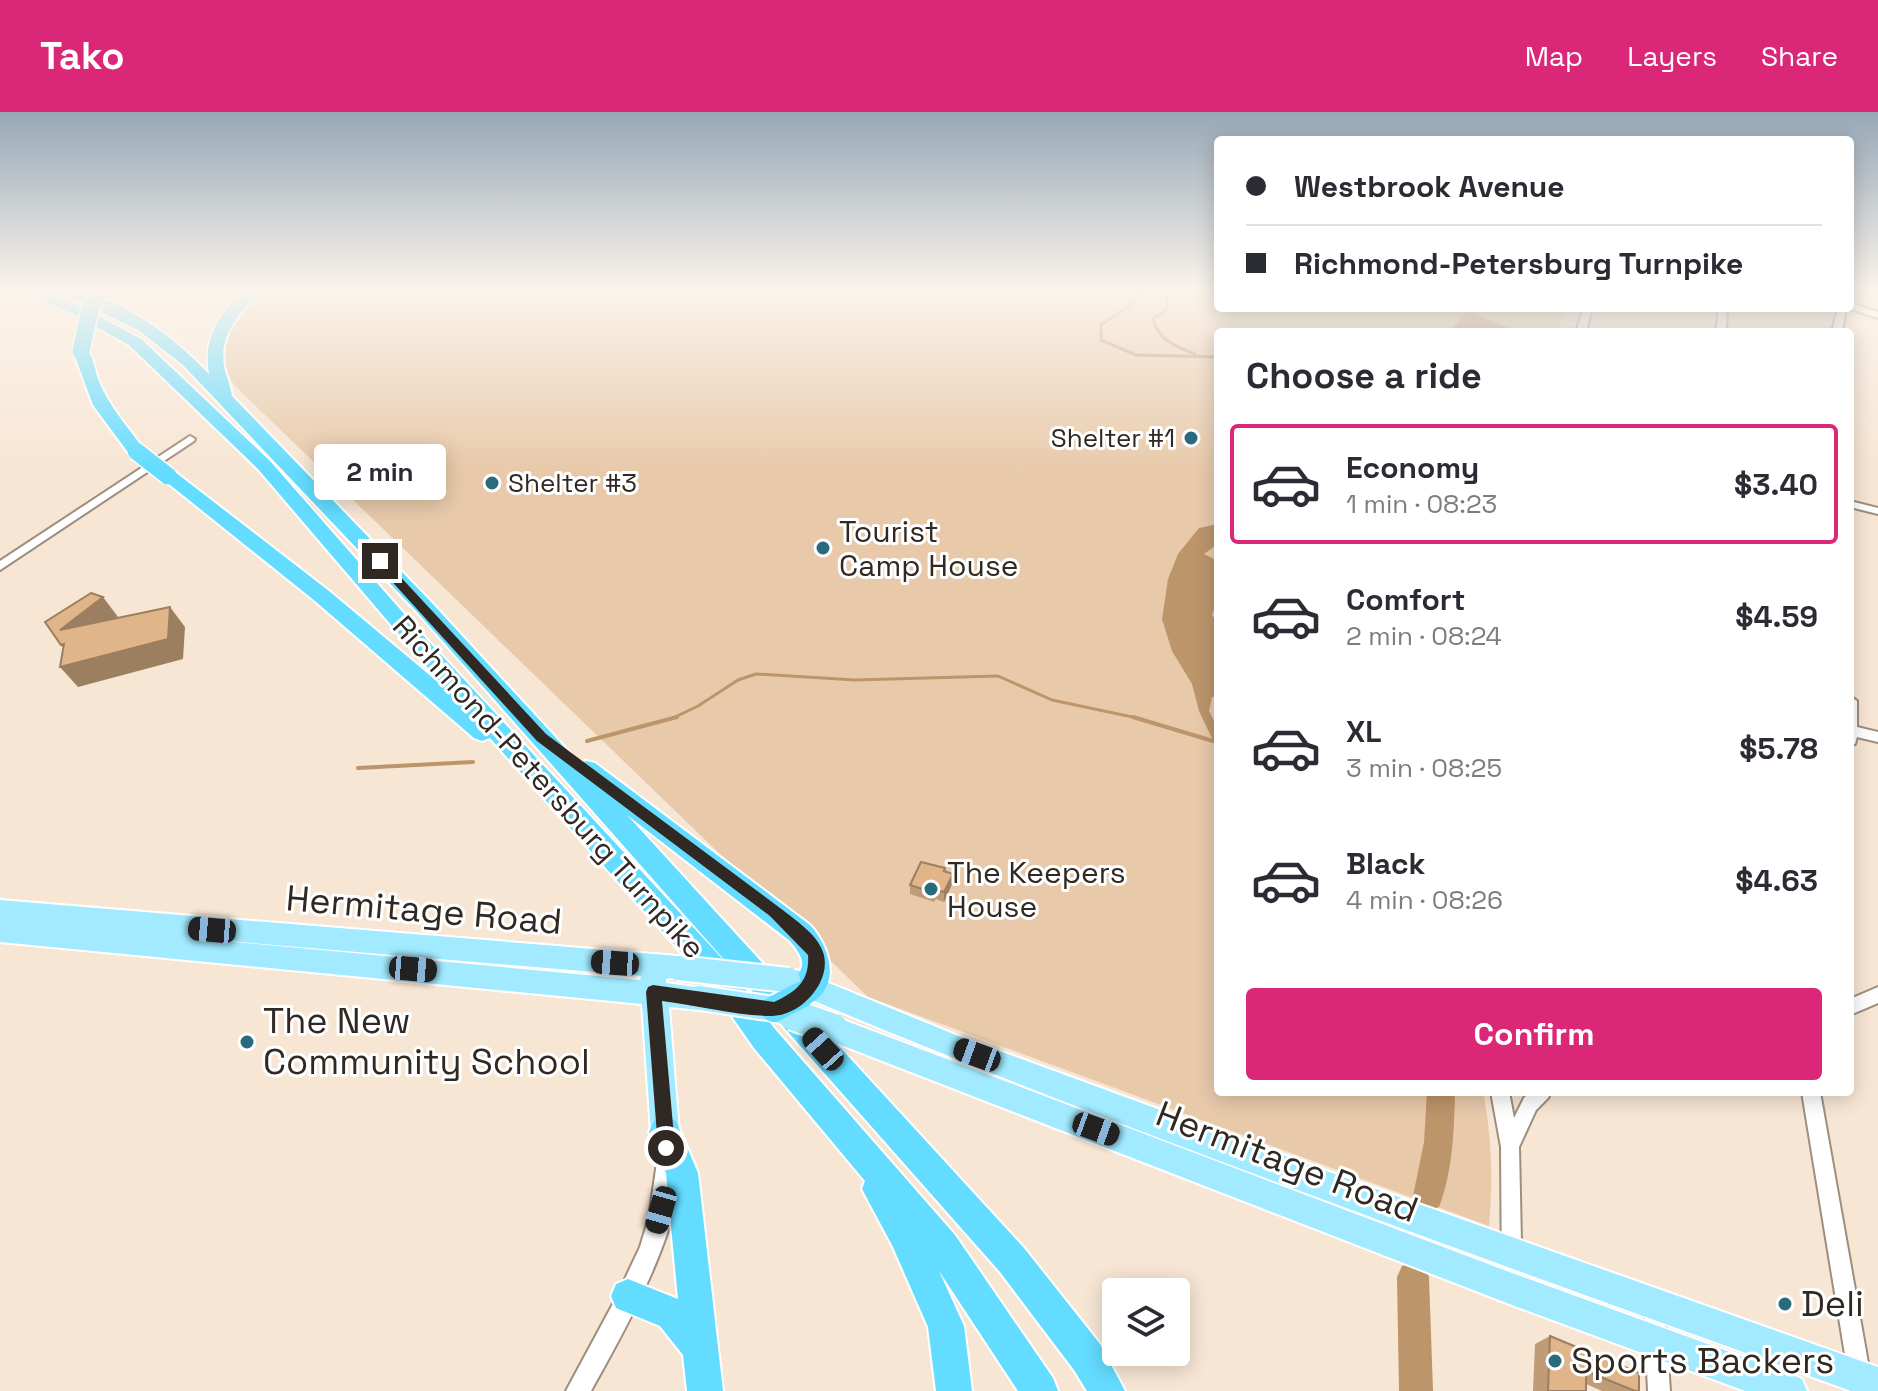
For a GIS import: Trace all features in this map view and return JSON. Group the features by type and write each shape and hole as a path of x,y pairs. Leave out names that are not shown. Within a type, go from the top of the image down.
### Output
{"highway":[{"path":"81,350 92,391 111,422 136,451 332,605 559,799"},
{"name":"Richmond-Petersburg Turnpike","path":"143,350 264,465 720,976 764,1038 943,1247 1040,1391"},
{"name":"Richmond-Petersburg Turnpike","path":"173,350 189,362 424,607 1012,1260 1087,1357 1107,1391"},
{"path":"214,350 216,371 227,401"},
{"path":"542,738 800,933 816,953 817,969 774,1009"},
{"path":"829,1113 905,1235 946,1326 954,1391"},
{"path":"665,1132 682,1173 705,1391"},
{"path":"628,1296 672,1314 682,1322 700,1347"}],"main road":[{"name":"Hermitage Road","path":"7,926 800,987 1867,1384"},
{"name":"Hermitage Road","path":"661,975 700,998 774,1009 833,1029 1512,1289 1790,1391"},
{"path":"661,975 665,1132"}],"street":[{"path":"0,566 190,439"},
{"path":"1854,505 1878,511"},
{"path":"1854,734 1878,737"},
{"path":"1854,1005 1878,995"},
{"path":"1501,1096 1510,1147 1512,1289"},
{"path":"1510,1147 1530,1104 1538,1096"},
{"path":"1812,1096 1851,1325 1867,1384"},
{"path":"578,1391 628,1296 652,1239 663,1199 667,1165 665,1132"},
{"path":"1654,1305 1659,1391"}],"shaded area":[{"path":"225,350 1214,350 1214,1096 1484,1096 1491,1159 1489,1226 868,997 235,386 224,359"},
{"path":"1214,525 1214,547 1204,554 1214,559 1214,697 1209,711 1214,721 1214,743 1199,711 1192,684 1172,651 1162,619 1168,579 1178,554 1199,528"}],"building":[{"path":"91,593 103,597 60,630 170,607 168,639 60,667 64,644 61,645 45,622"},
{"path":"921,862 945,868 944,871 953,874 944,892 936,890 934,893 910,885"},
{"path":"1550,1336 1639,1373 1639,1391 1586,1371 1586,1391 1548,1391"}],"waterway":[{"path":"1124,350 1136,355 1214,357"},
{"path":"1185,350 1195,354"},
{"path":"673,718 738,680 756,674 855,680 998,676 1052,700 1134,717"},
{"path":"673,718 677,717"},
{"path":"1134,717 1142,719"},
{"path":"1134,717 1213,741"},
{"path":"587,741 673,718"},
{"path":"358,768 473,762"},
{"path":"1428,1196 1439,1142 1441,1096"},
{"path":"1413,1277 1416,1391"}],"place":[{"name":"Shelter #1","path":"1191,438"},
{"name":"Shelter #3","path":"492,483"},
{"name":"Tourist Camp House","path":"823,548"},
{"name":"The Keepers House","path":"931,889"},
{"name":"The New Community School","path":"247,1042"},
{"name":"Deli","path":"1785,1304"},
{"name":"Sports Backers","path":"1555,1361"}],"route":[{"path":"380,561 542,738 775,912 800,933 816,953 817,969 810,986 795,1000 774,1009 653,992 666,1148"}]}
